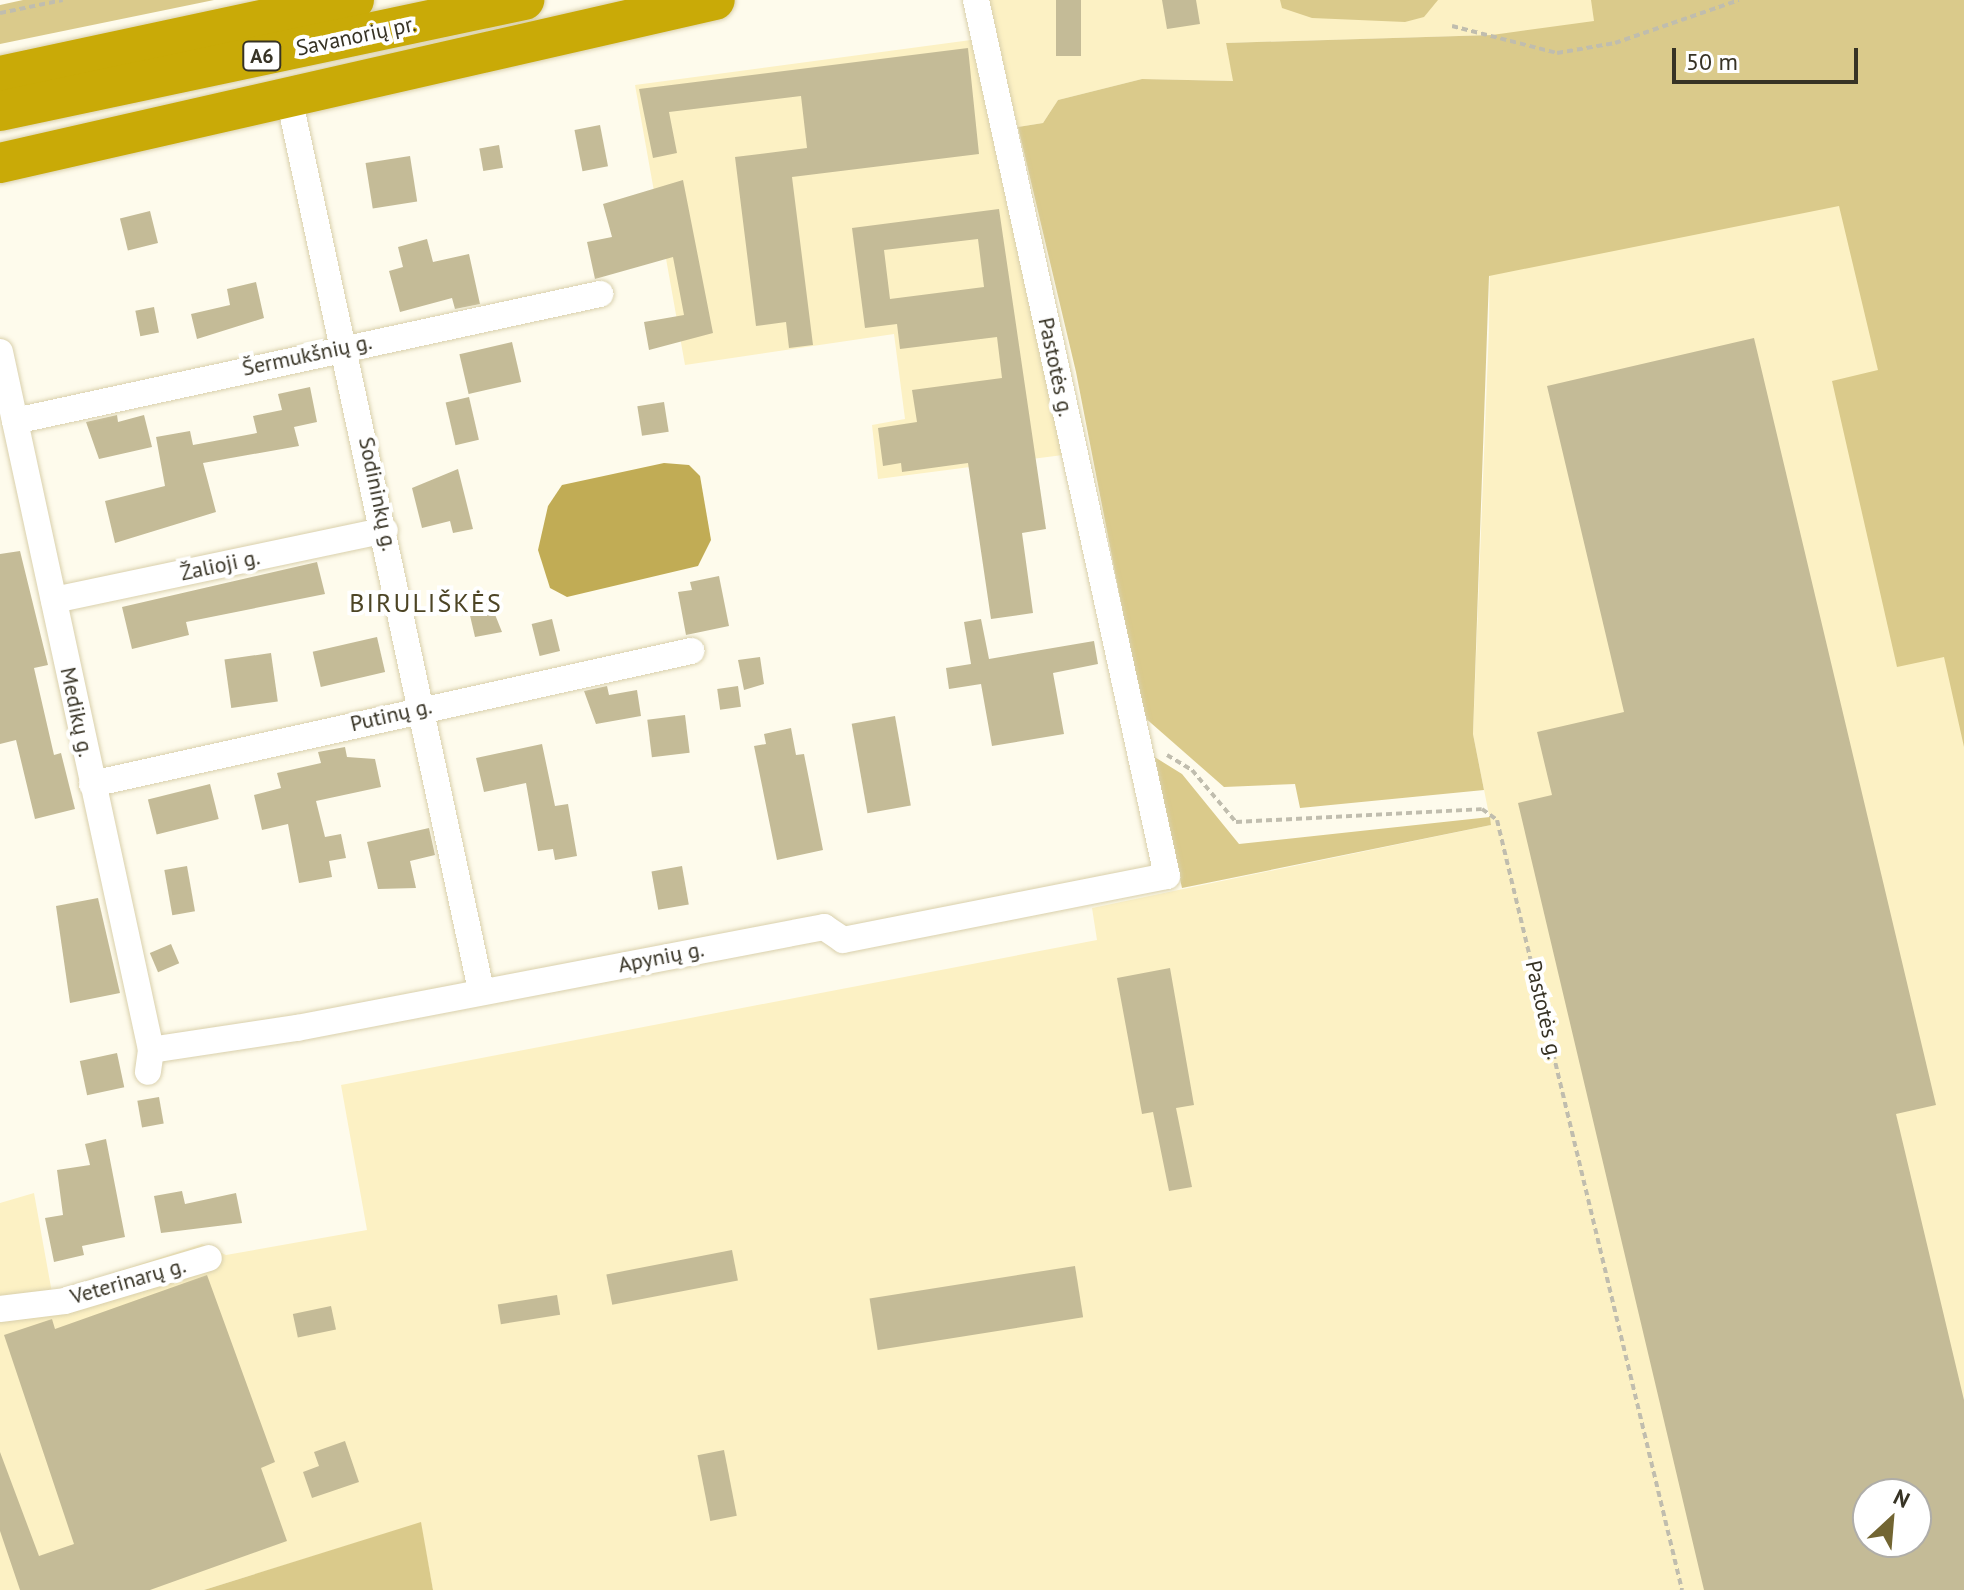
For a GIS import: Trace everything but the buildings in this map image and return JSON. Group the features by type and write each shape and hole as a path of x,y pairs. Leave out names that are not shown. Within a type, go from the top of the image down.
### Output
{"highway":[{"name":"Savanorių pr.","path":"0,76 354,0"},
{"name":"Savanorių pr.","path":"0,111 524,0"},
{"path":"0,163 288,93 715,0"}],"street":[{"name":"Pastotės g.","path":"976,0 1167,876"},
{"name":"Sodininkų g.","path":"288,93 385,530 481,990"},
{"name":"Šermukšnių g.","path":"15,421 600,294"},
{"name":"Medikų g.","path":"0,352 150,1061"},
{"name":"Žalioji g.","path":"54,600 385,530"},
{"name":"Putinų g.","path":"92,784 423,707 691,651"},
{"name":"Apynių g.","path":"150,1061 481,990 824,927 843,940 1167,876"},
{"name":"Veterinarų g.","path":"0,1309 65,1301 209,1258"}],"path":[{"path":"0,13 63,0"},
{"path":"1452,26 1557,53 1615,43 1739,0"},
{"name":"Pastotės g.","path":"1136,734 1192,770 1236,822 1482,809 1497,820 1682,1590"}],"shaded area":[{"path":"23,0 214,0 0,44 0,5"},
{"path":"985,0 1964,0 1964,1590 433,1590 420,1523 204,1590 0,1590 0,1203 34,1193 52,1293 202,1244 226,1255 367,1230 341,1085 1097,940 1092,908 1491,825 1473,734 1489,327 1492,35 1226,43 1234,81 1142,79 1058,100 1043,123 1018,127"},
{"path":"1280,0 1438,0 1424,17 1405,22 1312,18 1282,8"},
{"path":"1591,0 1964,0 1964,747 1944,657 1897,667 1832,381 1878,370 1839,206 1489,276 1473,734 1484,790 1300,808 1295,784 1224,787 1143,716 1076,372 1018,127 1043,123 1058,100 1142,79 1233,81 1226,43 1492,35 1594,21"},
{"path":"971,40 1063,455 878,479 872,425 905,419 894,334 685,365 635,85"},
{"path":"664,463 689,465 700,476 711,540 698,566 567,597 550,588 538,550 548,506 562,485"},
{"path":"1153,756 1182,774 1239,844 1490,817 1491,825 1182,888"},
{"path":"421,1522 433,1590 204,1590"}],"district":[{"name":"BIRULIŠKĖS","path":"426,603"}]}
